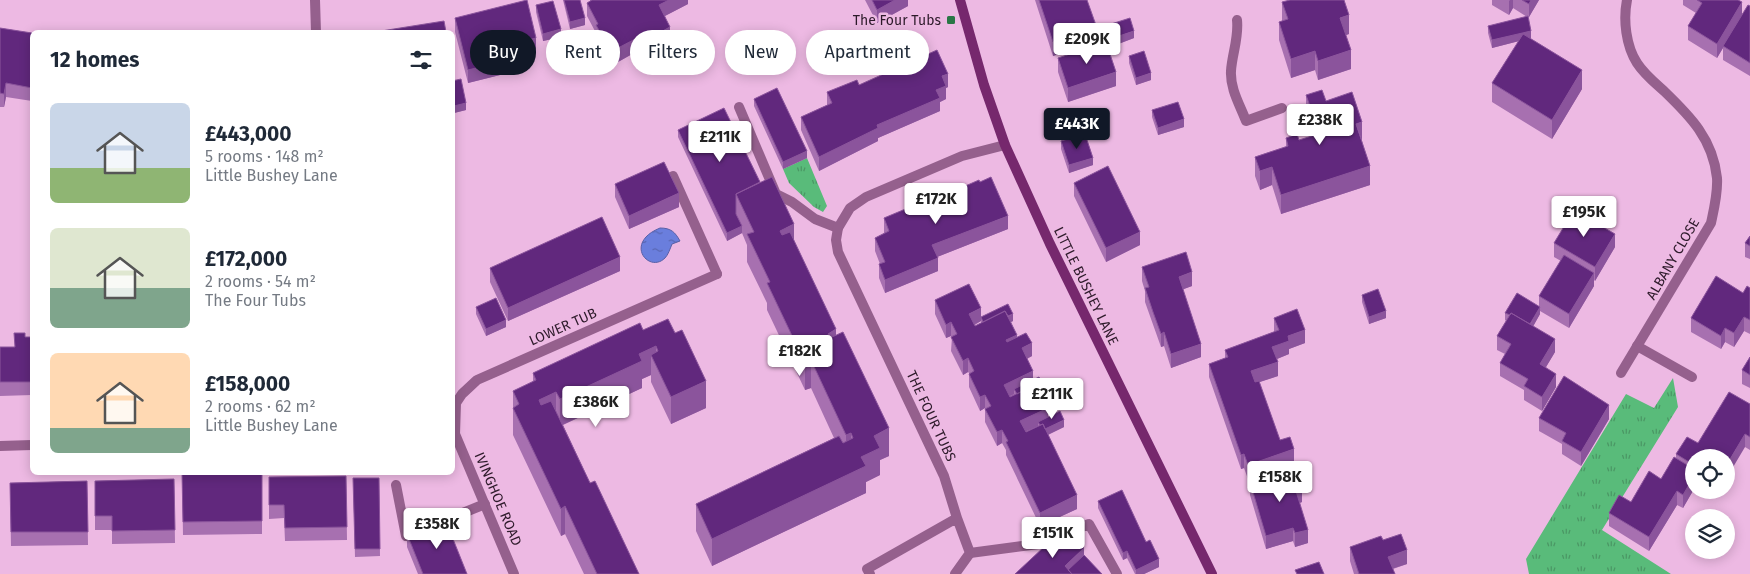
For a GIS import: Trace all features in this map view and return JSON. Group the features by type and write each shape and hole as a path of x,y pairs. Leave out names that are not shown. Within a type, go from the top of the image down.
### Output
{"street":[{"path":"315,0 316,30"},
{"name":"LITTLE BUSHEY LANE","path":"960,0 984,85 1005,145 1050,244 1212,574"},
{"name":"ALBANY CLOSE","path":"1622,373 1711,223 1717,178 1714,162 1700,129 1688,114 1637,63 1629,45 1626,30 1627,0"},
{"path":"1237,20 1238,32 1231,72 1233,88 1246,121 1282,108"},
{"path":"739,107 776,194 792,202 815,220 838,228 850,208 866,197 962,156 1005,145"},
{"name":"LOWER TUB","path":"455,418 456,403 462,394 477,380 717,274 673,176"},
{"name":"THE FOUR TUBS","path":"838,228 836,240 838,252 944,476 956,518 970,553"},
{"path":"1637,346 1692,378"},
{"name":"IVINGHOE ROAD","path":"455,436 514,574"},
{"path":"0,446 30,446"},
{"path":"396,485 406,536 485,504"},
{"path":"870,574 867,568 956,518"},
{"path":"955,574 970,553 1038,544 1089,524 1117,574"}],"green space":[{"path":"807,158 827,206 823,212 814,207 789,183 783,169"},
{"path":"1673,378 1678,407 1602,530 1671,574 1529,574 1526,559 1626,394 1654,408"}],"water":[{"path":"660,228 672,231 680,241 672,244 665,258 659,262 652,262 643,255 641,248 643,241 649,234"}],"building":[{"path":"527,0 534,30 470,30 470,70 468,70 455,18"},
{"path":"564,0 580,0 585,18 570,22"},
{"path":"592,0 669,0 659,5 670,27 664,30 630,30 630,42 620,47 620,30 599,30 596,25 598,24 587,3"},
{"path":"872,0 895,0 877,10"},
{"path":"1039,0 1087,0 1097,28 1053,42"},
{"path":"1290,0 1344,0 1349,15 1340,18 1351,50 1318,61 1315,51 1291,59 1279,22 1288,19 1282,2"},
{"path":"1522,0 1531,0 1529,4"},
{"path":"1697,0 1738,0 1742,2 1717,44 1688,26 1702,3"},
{"path":"553,1 561,29 546,30 546,33 543,34 536,5"},
{"path":"1748,5 1750,6 1750,63 1723,46"},
{"path":"1528,16 1531,31 1492,40 1488,26"},
{"path":"1130,18 1134,31 1113,38 1108,25"},
{"path":"444,21 446,30 388,30"},
{"path":"0,28 30,33 30,88 6,83 4,94 0,93"},
{"path":"1523,34 1582,70 1552,120 1492,83"},
{"path":"1106,42 1116,72 1068,88 1058,58"},
{"path":"937,50 948,74 942,76 946,86 936,90 940,98 877,125 878,128 819,157 801,117 832,103 827,92 857,80 859,85 881,75 929,75 929,54"},
{"path":"1144,51 1151,73 1136,78 1129,56"},
{"path":"461,79 466,103 455,106 455,80"},
{"path":"777,88 807,151 783,162 754,99"},
{"path":"1322,90 1326,101 1352,92 1362,122 1356,124 1370,166 1281,195 1272,167 1260,171 1255,157 1288,146 1286,138 1297,134 1299,140 1315,135 1306,107 1310,106 1306,95"},
{"path":"1178,102 1184,119 1158,128 1152,110"},
{"path":"724,108 760,182 736,194 736,214 742,226 727,233 678,130"},
{"path":"1085,134 1093,158 1069,165 1061,141"},
{"path":"664,162 679,193 629,216 615,184"},
{"path":"1108,166 1140,232 1106,248 1074,183"},
{"path":"772,177 794,224 780,231 782,235 790,232 836,329 828,334 830,338 843,332 889,428 874,436 880,448 861,457 866,466 712,539 696,504 839,436 843,443 853,438 851,433 846,435 811,360 805,363 767,283 770,282 747,234 754,232 736,194"},
{"path":"991,177 1008,216 932,245 938,258 885,280 879,264 885,262 875,238 889,231 884,218 946,192 947,194 979,180 980,182"},
{"path":"1574,210 1615,234 1595,267 1554,243"},
{"path":"602,217 620,257 508,308 490,268"},
{"path":"1750,236 1750,246 1745,243"},
{"path":"1186,252 1192,272 1179,277 1201,344 1171,354 1164,332 1161,334 1145,288 1149,287 1142,267"},
{"path":"1564,255 1594,273 1569,314 1539,296"},
{"path":"1716,276 1743,293 1747,286 1750,288 1750,320 1744,317 1734,333 1725,328 1721,336 1691,318"},
{"path":"969,284 981,308 969,314 975,326 1005,311 1017,335 1006,340 1007,342 1026,333 1032,343 1022,348 1033,371 1004,385 1010,397 1037,384 1048,408 1020,421 1026,432 1043,424 1077,495 1040,513 1006,442 1008,441 1002,430 997,432 985,409 991,406 985,395 980,397 969,374 974,371 968,358 963,361 951,337 957,334 951,322 946,325 935,300"},
{"path":"1378,289 1386,311 1369,317 1362,295"},
{"path":"1517,293 1540,307 1530,324 1511,313 1510,315 1505,313"},
{"path":"496,298 506,320 486,329 476,307"},
{"path":"1008,304 1013,314 1008,316 1005,311 983,322 981,317"},
{"path":"1297,309 1305,330 1288,336 1289,341 1272,347 1278,362 1251,371 1255,382 1259,381 1280,440 1290,437 1294,449 1248,465 1244,454 1241,455 1209,364 1228,357 1225,350 1279,330 1274,318"},
{"path":"1511,313 1555,339 1540,364 1556,374 1542,397 1524,386 1528,379 1500,363 1511,344 1497,336"},
{"path":"668,319 675,333 682,330 706,381 671,397 651,355 658,351 656,346 639,354 642,361 560,399 556,392 539,400 541,405 551,401 590,483 595,481 639,574 597,574 565,506 561,509 513,408 519,404 513,391 536,380 533,373 640,323 643,330"},
{"path":"14,333 25,333 25,337 30,337 30,382 0,382 0,347 15,347"},
{"path":"1750,357 1750,375 1742,370"},
{"path":"1564,376 1609,405 1581,452 1562,441 1566,433 1539,418"},
{"path":"1039,377 1044,387 1039,389 1037,384 1017,394 1014,389"},
{"path":"1729,392 1750,404 1750,437 1745,434 1735,451 1735,449 1685,449 1685,460 1676,454 1687,437 1698,443"},
{"path":"1060,411 1064,420 1045,429 1043,424 1040,425 1038,422"},
{"path":"1674,457 1685,464 1685,492 1683,495 1677,491 1649,537 1609,513 1619,495 1631,502 1649,471 1661,479"},
{"path":"1296,468 1302,489 1296,491 1308,530 1295,533 1293,528 1266,536 1250,482"},
{"path":"182,475 262,475 262,521 183,522"},
{"path":"346,476 347,527 285,528 284,505 269,505 269,477"},
{"path":"353,478 379,478 380,549 355,549"},
{"path":"174,479 175,530 112,531 112,516 95,516 95,481"},
{"path":"87,481 88,532 11,532 10,483"},
{"path":"1122,490 1146,542 1150,540 1159,559 1136,570 1127,551 1123,553 1098,501"},
{"path":"445,519 467,574 423,574 407,534"},
{"path":"1401,534 1407,550 1388,557 1395,574 1359,574 1350,547 1381,536 1383,540"},
{"path":"1063,535 1070,544 1075,539 1084,548 1065,566 1072,574 1015,574 1045,546 1048,549"},
{"path":"1084,555 1102,574 1072,574 1068,570"},
{"path":"1319,562 1324,574 1297,574 1295,570"}],"place":[{"name":"The Four Tubs","path":"951,20"}]}
